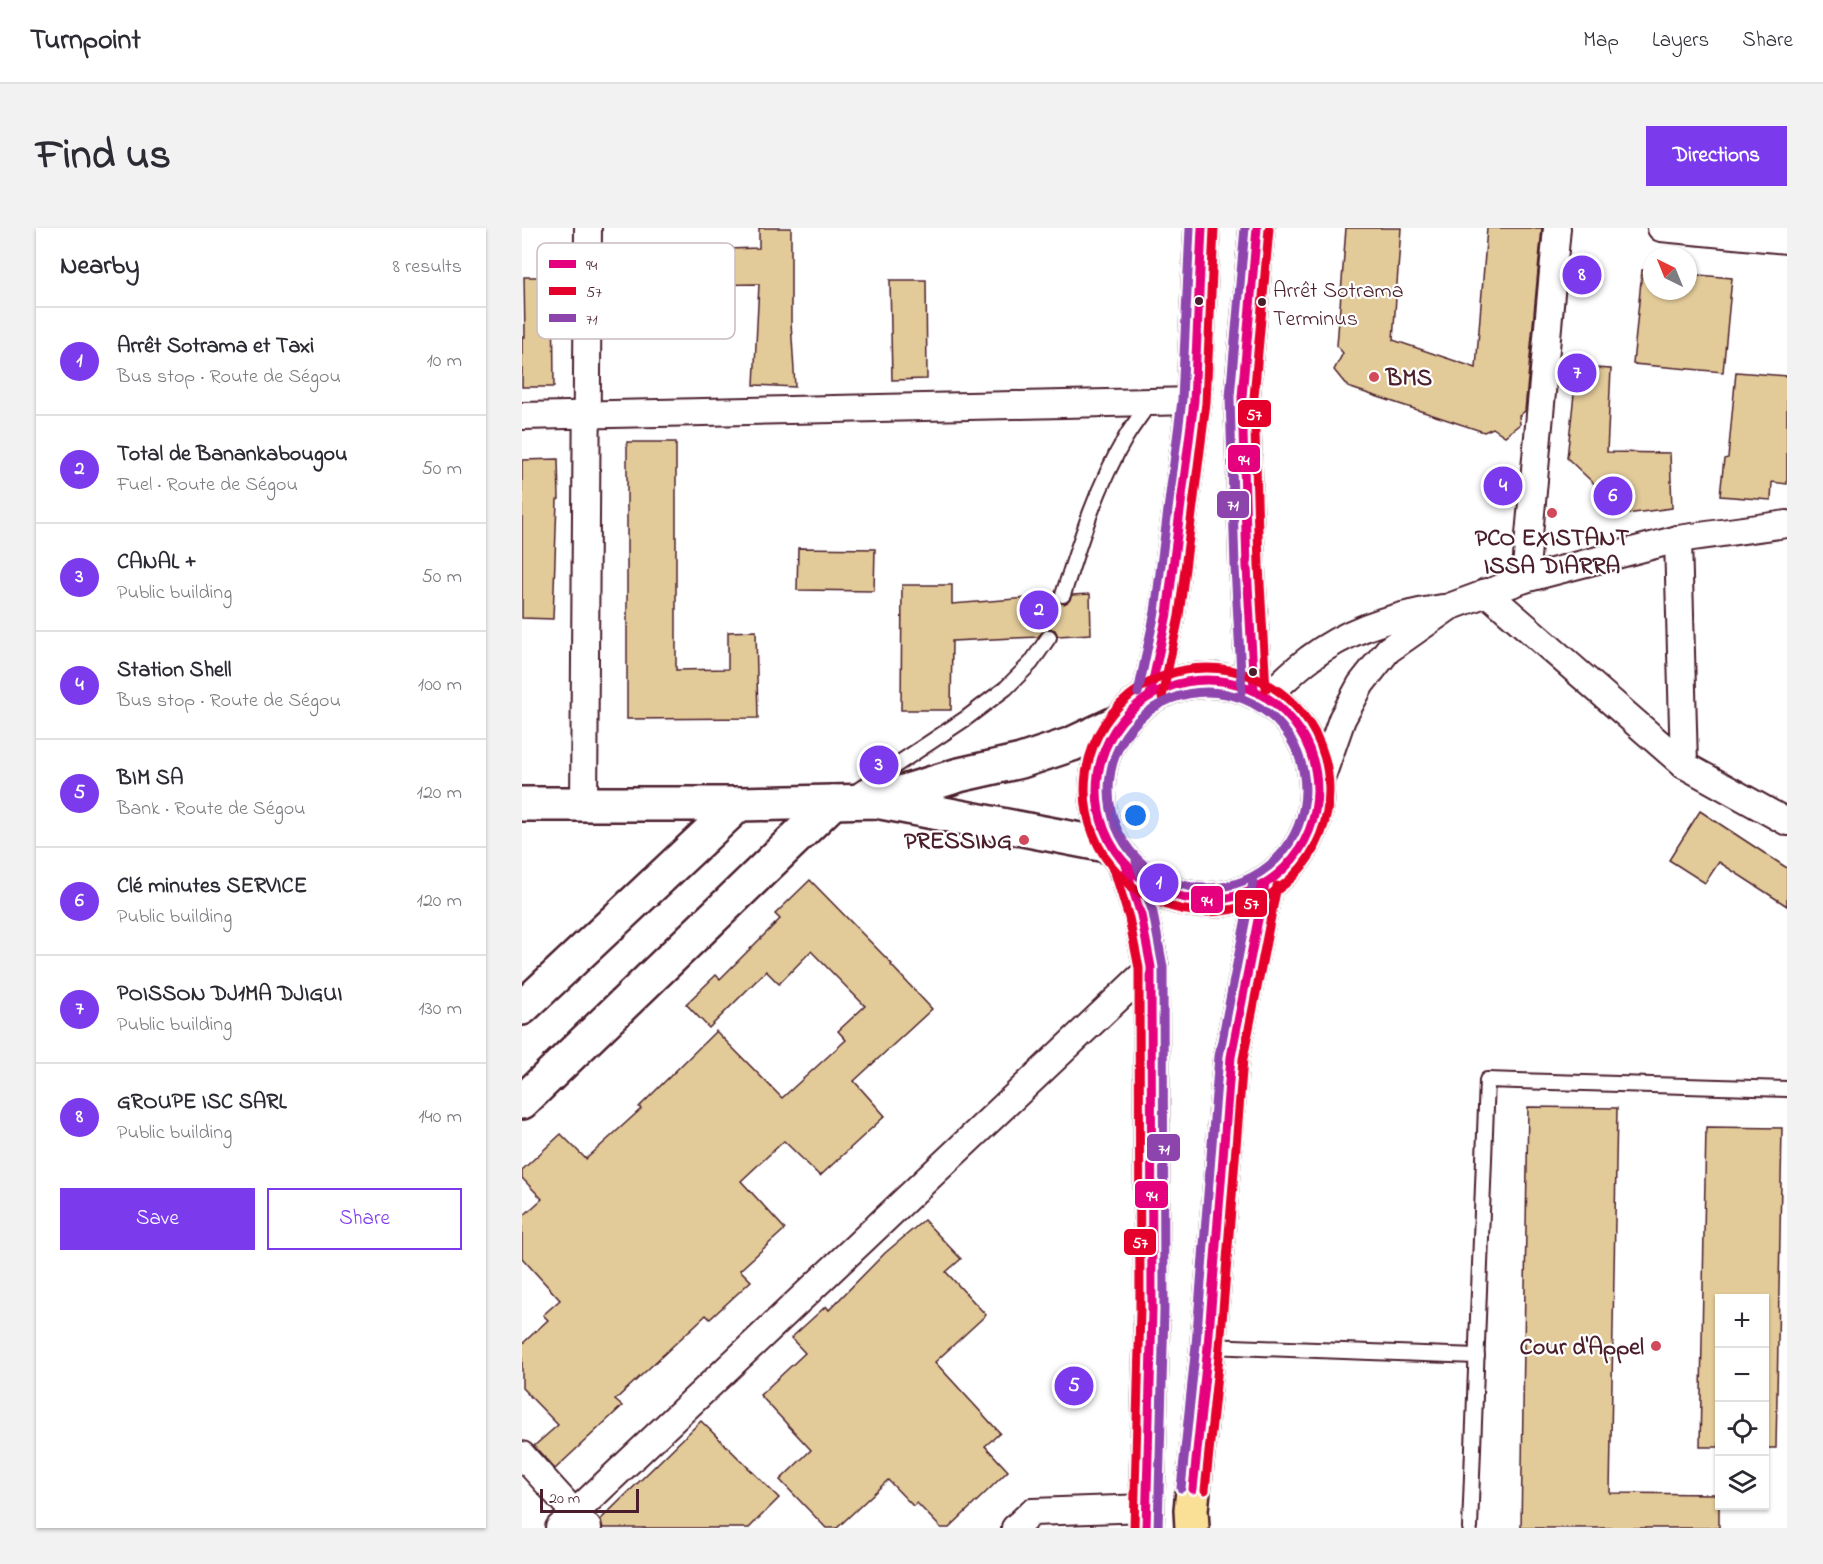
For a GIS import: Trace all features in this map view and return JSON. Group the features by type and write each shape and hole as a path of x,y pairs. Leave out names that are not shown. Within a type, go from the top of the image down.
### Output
{"highway":[{"path":"1150,695 1167,614 1194,401 1202,228"},
{"path":"1257,228 1242,397 1247,567 1261,693"},
{"path":"1118,856 1155,889 1191,900 1229,899 1265,884 1294,859 1312,825 1318,788 1312,752 1294,720 1261,693 1220,680 1184,682 1150,695 1121,721 1101,760 1097,804 1141,915 1151,967 1152,1311 1147,1518"},
{"path":"1192,1528 1191,1510 1208,1346 1231,1057 1265,884"}],"main road":[{"path":"876,801 959,775 1021,761 1072,744 1121,721"},
{"path":"522,804 738,804 876,801 1118,856"},
{"path":"522,1102 836,802"},
{"path":"527,995 738,804"}],"street":[{"path":"588,228 588,243"},
{"path":"1526,579 1557,228"},
{"path":"1661,228 1787,240"},
{"path":"584,804 587,339"},
{"path":"522,416 1194,401"},
{"path":"1318,788 1342,719 1361,684 1388,650 1449,607 1526,579 1678,539 1787,524"},
{"path":"1678,539 1684,765"},
{"path":"1486,592 1684,765 1787,822"},
{"path":"1261,693 1335,641 1376,622 1418,611 1449,607"},
{"path":"522,1455 574,1523 1151,967"},
{"path":"1015,1528 1032,1512 1147,1518"}],"lane":[{"path":"1063,596 1102,485 1126,436 1150,402"},
{"path":"836,802 965,719 1006,688 1031,663 1049,637"},
{"path":"1470,1528 1487,1080 1787,1089"},
{"path":"1208,1346 1477,1356"}],"building":[{"path":"759,228 791,228 791,322 795,387 754,385 759,284 735,284 735,249 759,248"},
{"path":"1346,228 1401,228 1393,340 1476,368 1487,228 1542,228 1525,411 1519,416 1520,424 1505,436 1493,428 1484,432 1348,387 1334,370 1343,353 1337,346"},
{"path":"1642,270 1643,300 1697,300 1697,275 1732,278 1723,372 1633,364"},
{"path":"524,277 537,277 537,339 554,339 554,387 522,387 522,337 525,337"},
{"path":"890,280 926,280 927,379 892,380"},
{"path":"1577,367 1611,369 1607,452 1670,453 1672,508 1626,514 1567,458"},
{"path":"1736,372 1787,376 1787,484 1772,482 1771,500 1720,496 1724,459 1728,458"},
{"path":"627,442 676,442 676,670 728,669 728,632 756,631 758,718 627,719"},
{"path":"558,459 559,499 557,500 553,619 522,618 522,460"},
{"path":"798,548 875,549 874,591 797,590"},
{"path":"902,585 952,585 952,604 1054,596 1057,601 1064,604 1072,595 1090,594 1091,634 1058,636 1055,630 1049,628 1038,637 952,641 951,710 901,710"},
{"path":"1700,811 1787,868 1787,906 1719,862 1705,883 1669,860"},
{"path":"810,880 892,964 932,1009 854,1081 885,1116 820,1176 784,1141 741,1181 785,1229 740,1270 751,1281 710,1319 706,1315 615,1400 622,1406 555,1469 534,1446 558,1425 522,1388 522,1344 548,1320 543,1315 560,1300 522,1258 522,1217 542,1199 522,1178 522,1170 561,1134 586,1159 641,1109 639,1107 716,1031 782,1098 846,1040 838,1031 865,1006 811,951 779,984 766,971 709,1028 686,1004 716,975 720,979 780,919 775,914"},
{"path":"1528,1107 1617,1108 1610,1493 1715,1494 1715,1510 1719,1510 1719,1528 1521,1528"},
{"path":"1706,1127 1782,1128 1776,1448 1769,1448 1769,1294 1715,1294 1715,1447 1700,1447"},
{"path":"924,1220 961,1259 946,1272 986,1315 935,1362 1000,1433 985,1446 1008,1471 949,1528 941,1528 917,1503 913,1506 888,1480 837,1528 826,1528 780,1480 811,1450 760,1395 805,1353 791,1338 826,1306 829,1310 885,1253"},
{"path":"701,1421 779,1498 749,1528 603,1528 600,1520"}],"transit line":[{"name":"71","path":"1138,693 1155,612 1182,400 1190,228"},
{"name":"94","path":"1150,695 1167,614 1194,401 1202,228"},
{"name":"71","path":"1242,691 1235,567 1230,397 1245,228"},
{"name":"94","path":"1254,690 1247,567 1242,397 1257,228"},
{"name":"57","path":"1162,697 1179,616 1206,403 1214,229"},
{"name":"57","path":"1266,689 1259,566 1254,397 1269,229"},
{"name":"57","path":"1207,668 1231,670 1254,677 1275,689 1293,704 1308,722 1320,743 1327,766 1329,790 1327,814 1320,837 1308,858 1293,876 1275,891 1254,903 1231,910 1207,912 1183,910 1160,903 1139,891 1121,876 1106,858 1094,837 1087,814 1085,790 1087,766 1094,743 1106,722 1121,704 1139,689 1160,677 1183,670 1207,668"},
{"name":"94","path":"1207,680 1228,682 1259,693 1285,712 1304,738 1315,769 1317,790 1315,811 1304,842 1285,868 1259,887 1228,898 1207,900 1186,898 1155,887 1129,868 1110,842 1099,811 1097,790 1099,769 1110,738 1129,712 1155,693 1186,682 1207,680"},
{"name":"71","path":"1207,692 1235,696 1253,704 1269,714 1283,728 1301,762 1305,790 1301,818 1293,836 1283,852 1269,866 1235,884 1207,888 1179,884 1161,876 1145,866 1131,852 1113,818 1109,790 1113,762 1121,744 1131,728 1145,714 1179,696 1207,692"},
{"name":"71","path":"1136,861 1153,913 1163,967 1164,1311 1158,1528"},
{"name":"94","path":"1125,865 1141,915 1151,967 1152,1311 1146,1528"},
{"name":"57","path":"1114,869 1129,918 1139,968 1140,1311 1134,1528"},
{"name":"71","path":"1181,1488 1196,1345 1219,1056 1253,882"},
{"name":"94","path":"1193,1489 1208,1346 1231,1057 1265,884"},
{"name":"57","path":"1205,1490 1220,1347 1243,1059 1277,886"}],"place":[{"name":"GROUPE ISC SARL","path":"1582,275"},
{"name":"Arrêt Sotrama Terminus","path":"1262,302"},
{"name":"POISSON DJ1MA DJIGUI","path":"1577,373"},
{"name":"BMS","path":"1374,377"},
{"name":"Station Shell","path":"1503,486"},
{"name":"Clé minutes SERVICE","path":"1613,496"},
{"name":"PCO EXISTANT ISSA DIARRA","path":"1552,513"},
{"name":"Total de Banankabougou","path":"1039,610"},
{"name":"CANAL +","path":"879,765"},
{"name":"PRESSING","path":"1024,840"},
{"name":"Arrêt Sotrama et Taxi","path":"1159,883"},
{"name":"Cour d'Appel","path":"1656,1346"},
{"name":"BIM SA","path":"1074,1386"}]}
